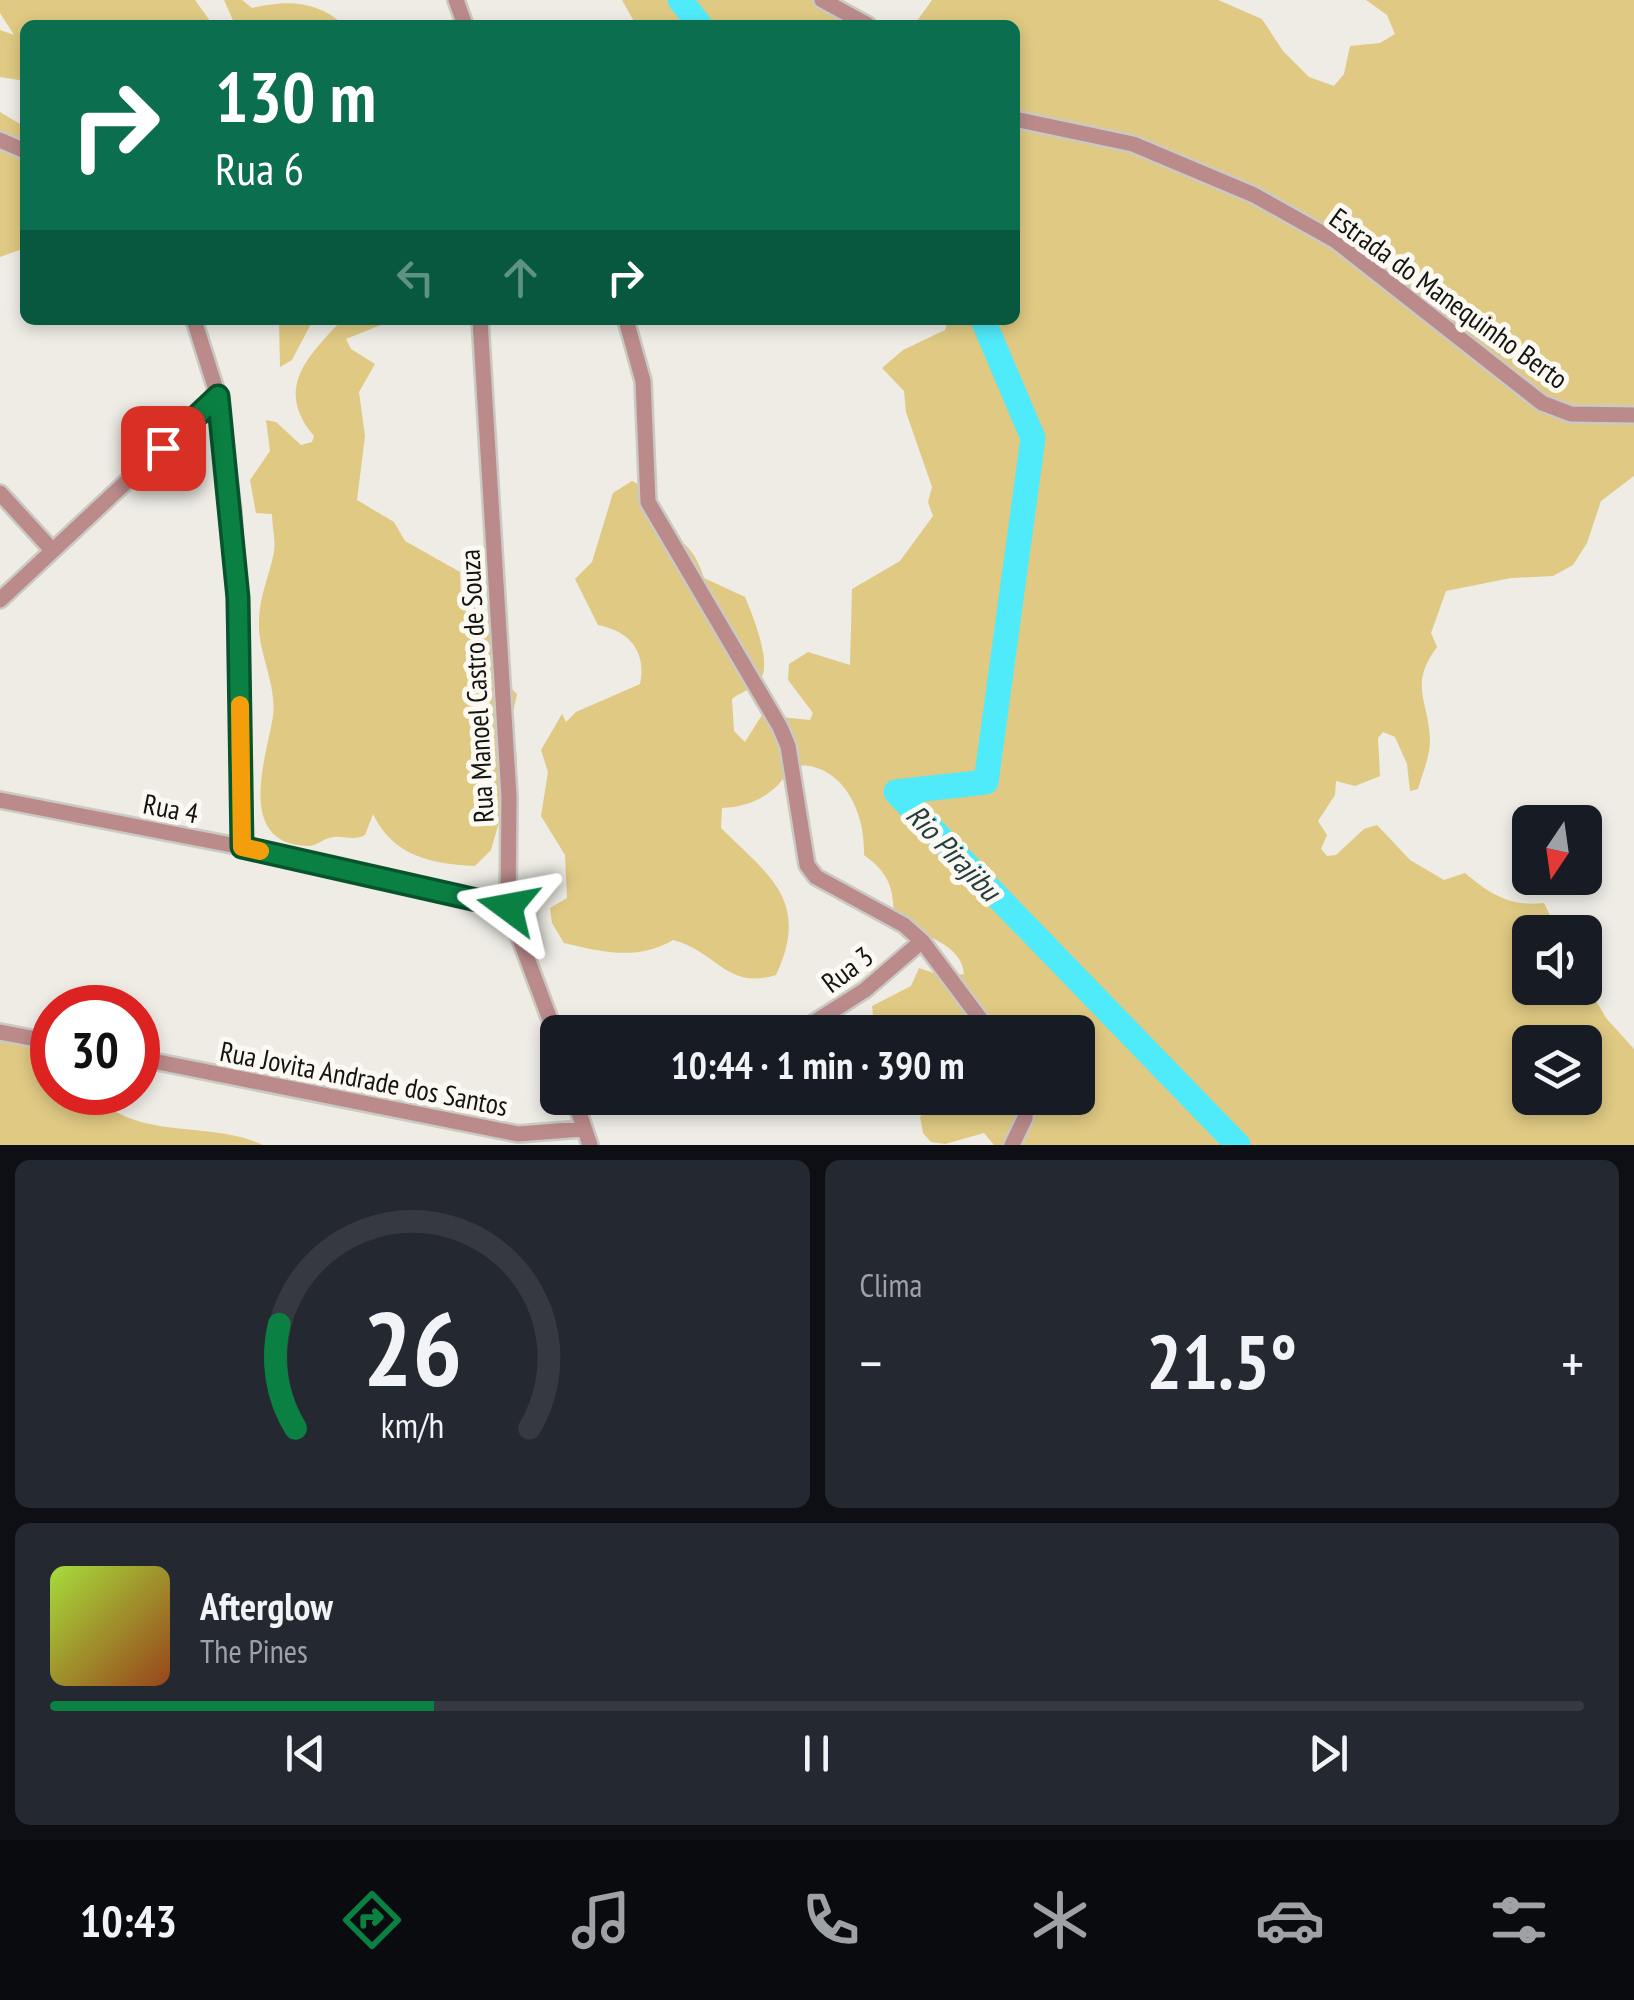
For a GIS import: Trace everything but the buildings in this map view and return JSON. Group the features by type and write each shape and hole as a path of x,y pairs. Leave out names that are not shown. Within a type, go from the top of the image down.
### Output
{"street":[{"path":"822,0 859,20"},
{"name":"Estrada do Manequinho Berto","path":"1020,120 1133,144 1254,196 1336,242 1542,403 1572,414 1634,415"},
{"path":"196,325 218,396 238,598 242,847"},
{"name":"Rua Manoel Castro de Souza","path":"480,325 509,798 508,907 548,1015"},
{"path":"627,325 643,381 644,483 648,502 780,727 788,746 806,865 816,877 885,912 922,941 977,1015"},
{"path":"0,600 218,396"},
{"path":"0,493 52,550"},
{"name":"Rua 4","path":"0,800 242,847 508,907"},
{"name":"Rua 3","path":"826,1015 865,990 922,941"},
{"path":"0,1032 30,1038"},
{"name":"Rua Jovita Andrade dos Santos","path":"160,1062 518,1134 582,1128"},
{"path":"579,1115 590,1145"},
{"path":"1012,1145 1025,1115"}],"shaded area":[{"path":"0,0 195,0 209,20 20,20 20,80 0,77 0,30 14,35 0,13"},
{"path":"224,0 242,0 252,8 301,4 337,20 233,20"},
{"path":"622,0 823,0 851,20 633,20"},
{"path":"932,0 1218,0 1262,19 1283,51 1309,77 1334,86 1344,74 1350,46 1380,43 1395,34 1387,15 1366,0 1634,0 1634,476 1601,501 1587,543 1573,565 1553,576 1511,578 1446,591 1431,633 1437,647 1422,683 1430,741 1418,789 1410,791 1407,764 1395,737 1383,732 1378,738 1380,776 1355,786 1336,781 1335,795 1318,821 1327,835 1321,849 1327,856 1336,855 1364,829 1377,825 1410,860 1444,880 1465,873 1501,897 1521,903 1544,903 1550,915 1512,915 1512,1005 1598,1005 1634,1049 1634,1145 994,1145 984,1133 945,1144 931,1142 923,1133 921,1115 1095,1115 1095,1015 873,1015 872,1006 911,986 919,968 945,977 964,974 956,954 937,940 894,925 890,885 881,870 864,855 855,805 836,779 808,766 791,766 779,784 754,801 722,808 721,828 768,875 786,908 786,949 776,975 745,978 733,974 673,940 633,953 564,943 552,923 550,908 567,898 565,855 541,816 548,772 541,750 562,714 566,722 576,712 640,684 638,652 619,632 598,625 575,579 592,562 613,493 632,481 651,490 662,530 689,549 704,578 745,597 764,664 759,682 732,699 734,731 745,742 762,715 810,720 813,713 788,680 789,664 808,652 850,665 852,589 900,561 933,516 928,502 932,487 906,412 904,391 882,368 903,350 945,330 946,325 1020,325 1020,20 918,20"},
{"path":"0,112 20,124 20,250 0,257"},
{"path":"279,325 310,325 292,360 280,367"},
{"path":"337,325 381,325 346,339 351,349 375,364 359,392 365,436 357,500 394,522 405,541 460,572 461,598 494,621 501,678 517,694 512,717 517,760 491,850 475,866 415,855 391,840 373,814 365,835 334,837 308,846 285,841 270,830 263,815 262,774 274,705 259,616 275,543 272,514 256,513 250,480 270,451 266,420 276,422 301,445 312,442 314,436 302,419 296,388 317,347"},
{"path":"0,1040 30,1048 30,1115 122,1115 148,1124 232,1135 263,1145 0,1145"}],"waterway":[{"name":"Rio Pirajibu","path":"680,0 696,20"},
{"name":"Rio Pirajibu","path":"985,325 1033,438 986,782 896,792 1238,1145"}],"slow traffic":[{"path":"240,705 242,847 260,851"}],"route":[{"path":"163,448 218,396 233,512 238,598 242,847 508,907"}]}
